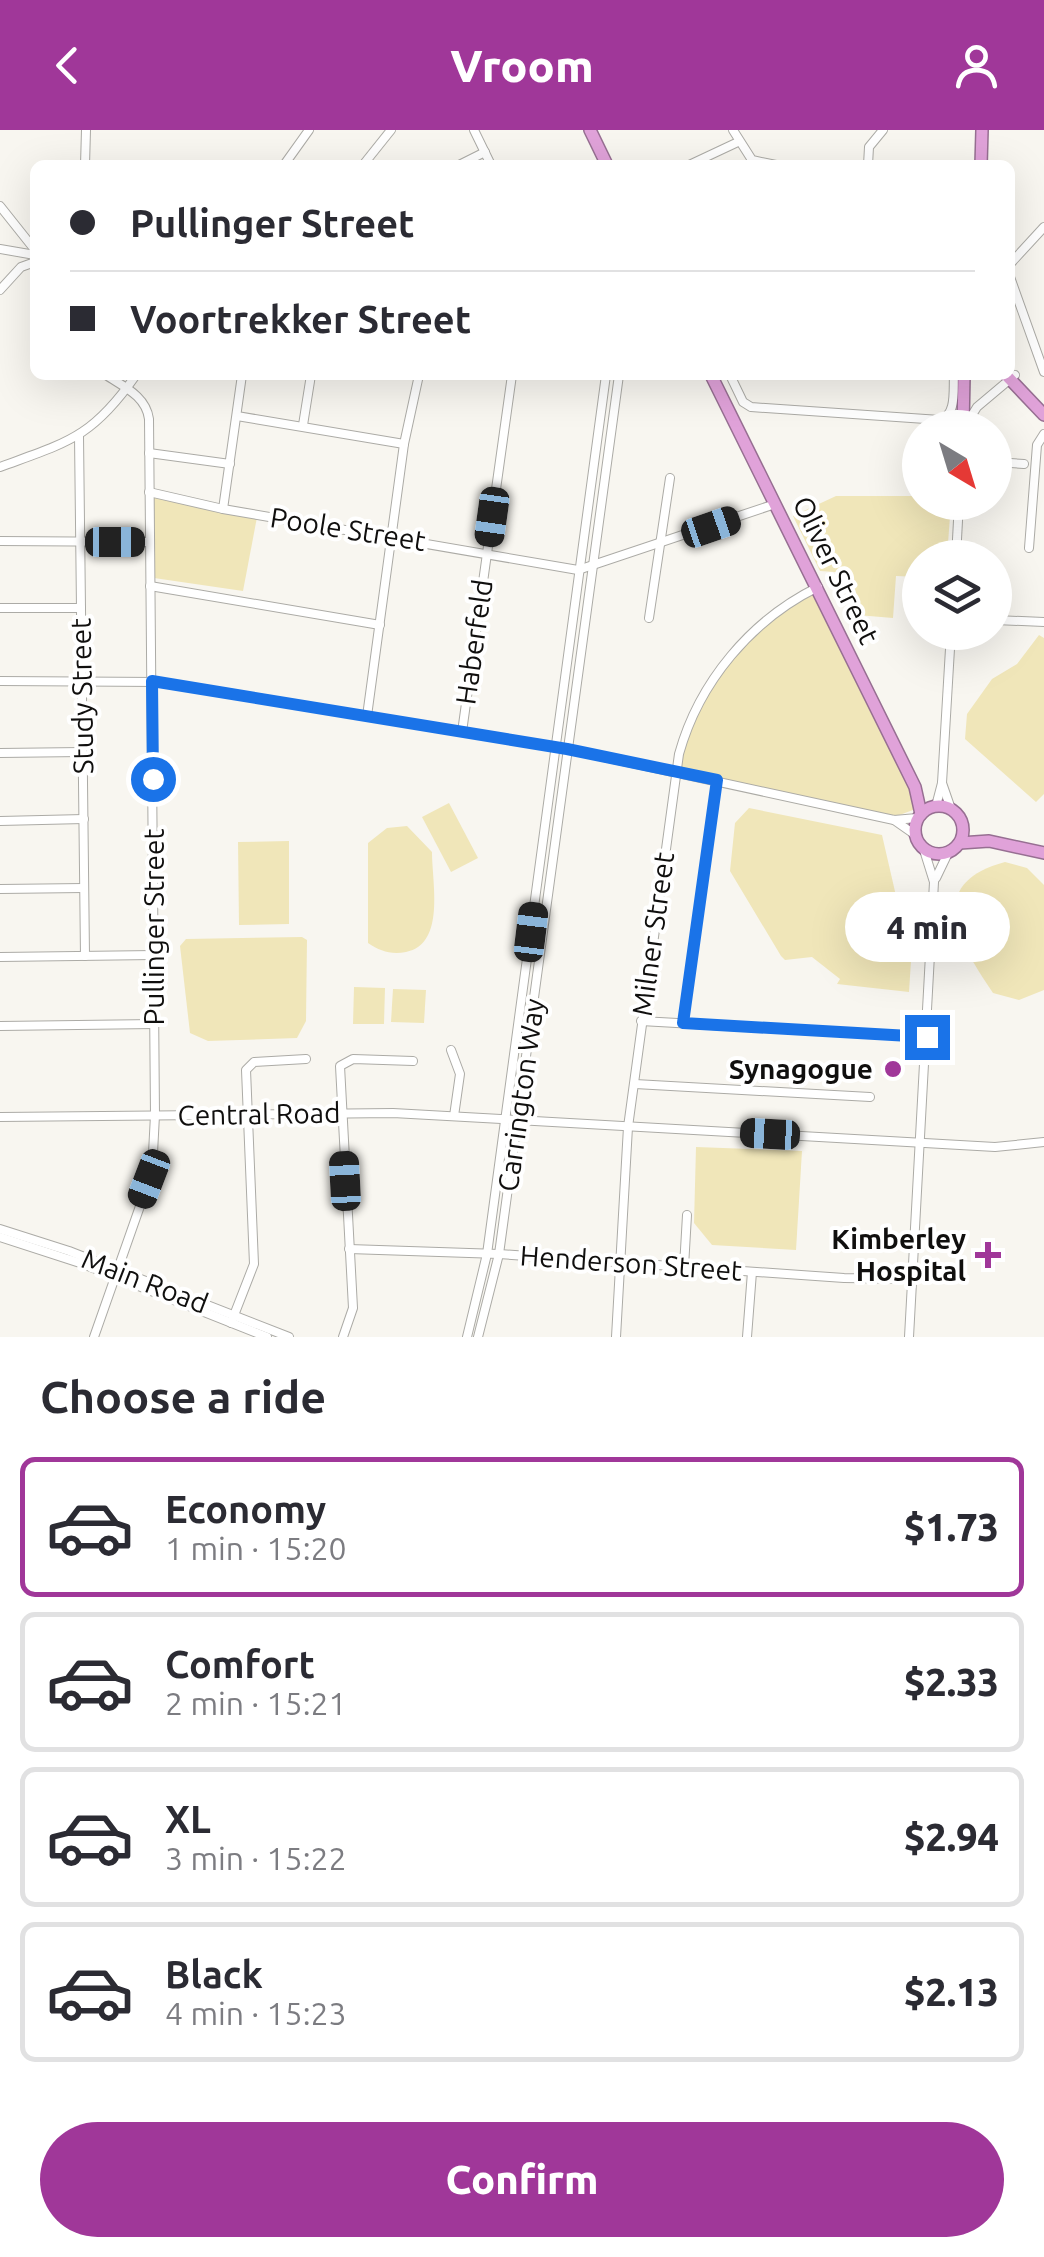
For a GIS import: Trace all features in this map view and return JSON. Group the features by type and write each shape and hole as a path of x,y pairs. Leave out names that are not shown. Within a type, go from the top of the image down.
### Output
{"highway":[{"path":"590,130 605,160"},
{"path":"981,160 982,130"},
{"name":"Oliver Street","path":"713,380 916,788 934,806"},
{"path":"964,380 964,410"},
{"path":"1014,380 1042,413"},
{"name":"Oliver Street","path":"916,788 919,816"},
{"path":"989,841 962,825 951,809 934,806 919,816 914,834 924,850 934,854 948,853 960,843 989,841 1044,853"},
{"path":"960,843 962,825"}],"street":[{"path":"85,160 86,130"},
{"path":"287,160 308,130"},
{"path":"367,160 391,130"},
{"path":"474,130 488,160"},
{"path":"733,130 752,160"},
{"path":"868,160 870,144 883,130"},
{"path":"700,160 738,142"},
{"path":"469,160 484,152"},
{"path":"0,206 30,248"},
{"path":"1015,259 1044,227"},
{"path":"0,249 30,254"},
{"path":"0,290 30,260"},
{"path":"1015,290 1043,368"},
{"path":"113,380 126,389"},
{"path":"0,468 79,436 104,417 132,380"},
{"path":"223,509 241,380"},
{"path":"302,425 309,380"},
{"path":"367,716 404,444 419,380"},
{"name":"Haberfeld","path":"462,732 511,380"},
{"name":"Carrington Way","path":"467,1337 487,1254 605,380"},
{"name":"Carrington Way","path":"478,1337 499,1254 618,380"},
{"path":"732,380 742,400 751,406 947,418 952,409 954,380"},
{"path":"974,410 1005,380"},
{"name":"Pullinger Street","path":"94,1337 152,1172 155,1115 148,409 126,389"},
{"path":"237,416 404,444"},
{"path":"1029,548 1038,445 1044,434"},
{"name":"Study Street","path":"79,436 85,956"},
{"path":"149,452 230,464"},
{"path":"1012,463 1024,464"},
{"path":"649,618 670,478"},
{"name":"Poole Street","path":"149,492 223,509 578,570 775,504"},
{"path":"0,542 149,542"},
{"path":"150,586 380,625"},
{"name":"Milner Street","path":"616,1337 628,1127 675,772 690,720 723,666 772,615 818,587"},
{"path":"0,608 81,608"},
{"path":"1012,621 1044,622"},
{"path":"934,806 942,783 950,650"},
{"path":"0,681 152,681 567,749 894,820 919,816"},
{"path":"0,753 82,752"},
{"path":"683,1023 717,780"},
{"path":"942,783 951,809"},
{"path":"0,821 84,820"},
{"path":"894,820 914,834"},
{"path":"909,1337 934,882 924,850"},
{"path":"934,882 948,853"},
{"path":"0,888 84,888"},
{"path":"0,957 154,955"},
{"path":"641,1021 927,1037"},
{"path":"0,1026 154,1024"},
{"path":"451,1050 460,1074 454,1116"},
{"path":"343,1337 352,1308 340,1066 354,1058 413,1061"},
{"path":"232,1319 254,1264 246,1070 251,1064 306,1060"},
{"path":"635,1084 870,1097"},
{"name":"Central Road","path":"0,1117 341,1112 996,1147 1044,1142"},
{"path":"684,1266 686,1215"},
{"name":"Main Road","path":"0,1229 232,1319 289,1337"},
{"name":"Main Road","path":"0,1236 114,1272"},
{"name":"Henderson Street","path":"349,1249 912,1279"},
{"path":"747,1337 752,1272"},
{"name":"Main Road","path":"232,1319 266,1337"}],"shaded area":[{"path":"152,496 258,512 243,591 154,578"},
{"path":"836,496 902,496 902,520 950,520 948,540 902,540 902,576 896,576 893,618 845,614 849,573 820,571 793,516"},
{"path":"813,590 916,793 913,810 894,817 675,771 701,698 753,633"},
{"path":"1039,635 1044,638 1044,794 1036,802 965,739 967,714 992,679 1017,664"},
{"path":"449,803 478,858 451,872 422,817"},
{"path":"749,808 882,835 911,961 909,992 837,984 840,979 812,957 785,960 781,956 730,871 735,823"},
{"path":"407,826 432,852 434,911 427,937 419,947 391,953 368,943 368,843 387,828"},
{"path":"289,841 289,924 239,925 238,842"},
{"path":"1005,862 1027,868 1044,885 1044,990 1019,1000 993,993 969,955 956,917 956,900 964,885 980,872"},
{"path":"186,939 307,940 306,1021 297,1038 208,1041 190,1033 180,946"},
{"path":"354,987 385,988 384,1024 353,1024"},
{"path":"393,989 426,990 424,1023 391,1022"},
{"path":"696,1147 802,1151 796,1250 712,1245 694,1223"}],"place":[{"name":"Synagogue","path":"893,1069"},
{"name":"Kimberley Hospital","path":"988,1255"}],"route":[{"path":"153,779 152,681 567,749 717,780 683,1023 927,1037"}]}
